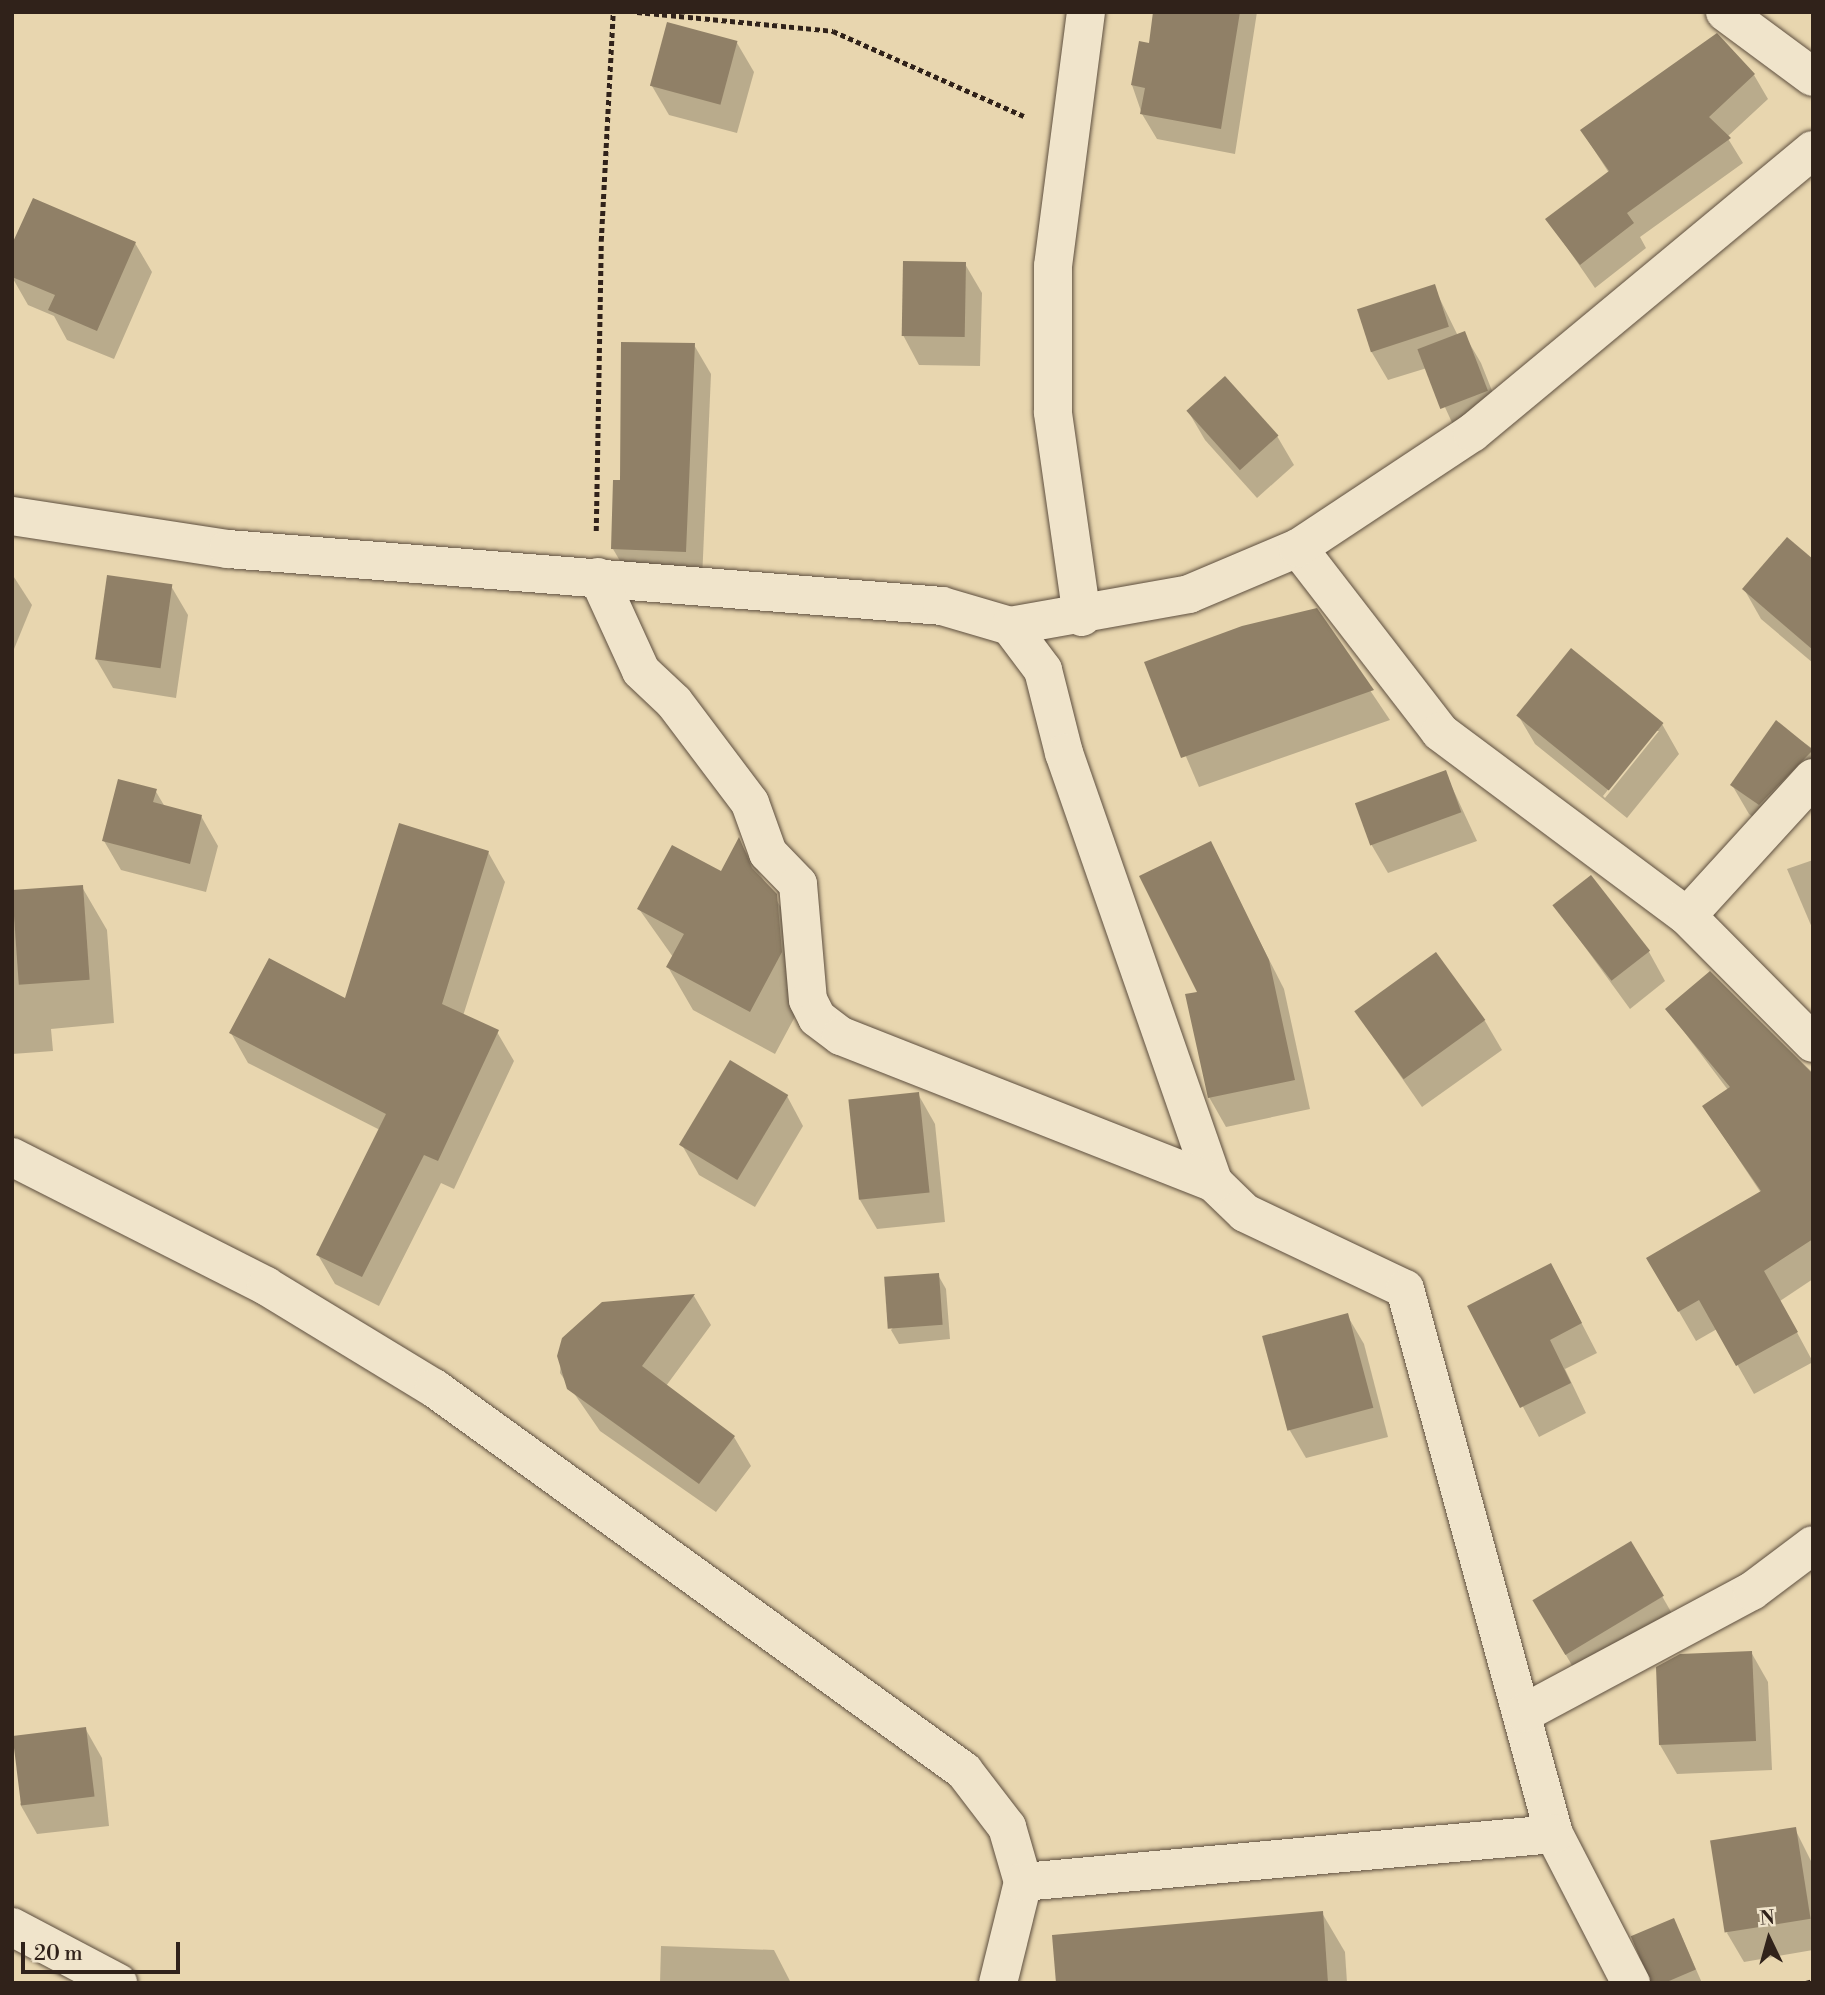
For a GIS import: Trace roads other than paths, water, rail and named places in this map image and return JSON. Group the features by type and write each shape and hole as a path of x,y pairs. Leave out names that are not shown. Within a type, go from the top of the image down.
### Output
{"street":[{"path":"1082,617 1053,412 1053,266 1086,12"},
{"path":"1725,12 1813,77"},
{"path":"12,516 228,549 942,606 1010,626 1082,617 1189,594 1298,548 1472,433 1812,153"},
{"path":"1298,548 1440,732 1687,916 1813,1043"},
{"path":"598,577 641,671 674,702 750,803 768,853 798,884 808,1000 817,1018 841,1036 1214,1183 1245,1213 1405,1289 1524,1713 1554,1834 1631,1983"},
{"path":"1010,626 1043,670 1064,753 1214,1183"},
{"path":"1687,916 1813,778"},
{"path":"12,1157 266,1286 434,1388 964,1771 1007,1827 1023,1882 998,1983"},
{"path":"1524,1713 1752,1591 1813,1545"},
{"path":"1023,1882 1554,1834"},
{"path":"12,1927 118,1983"}]}
